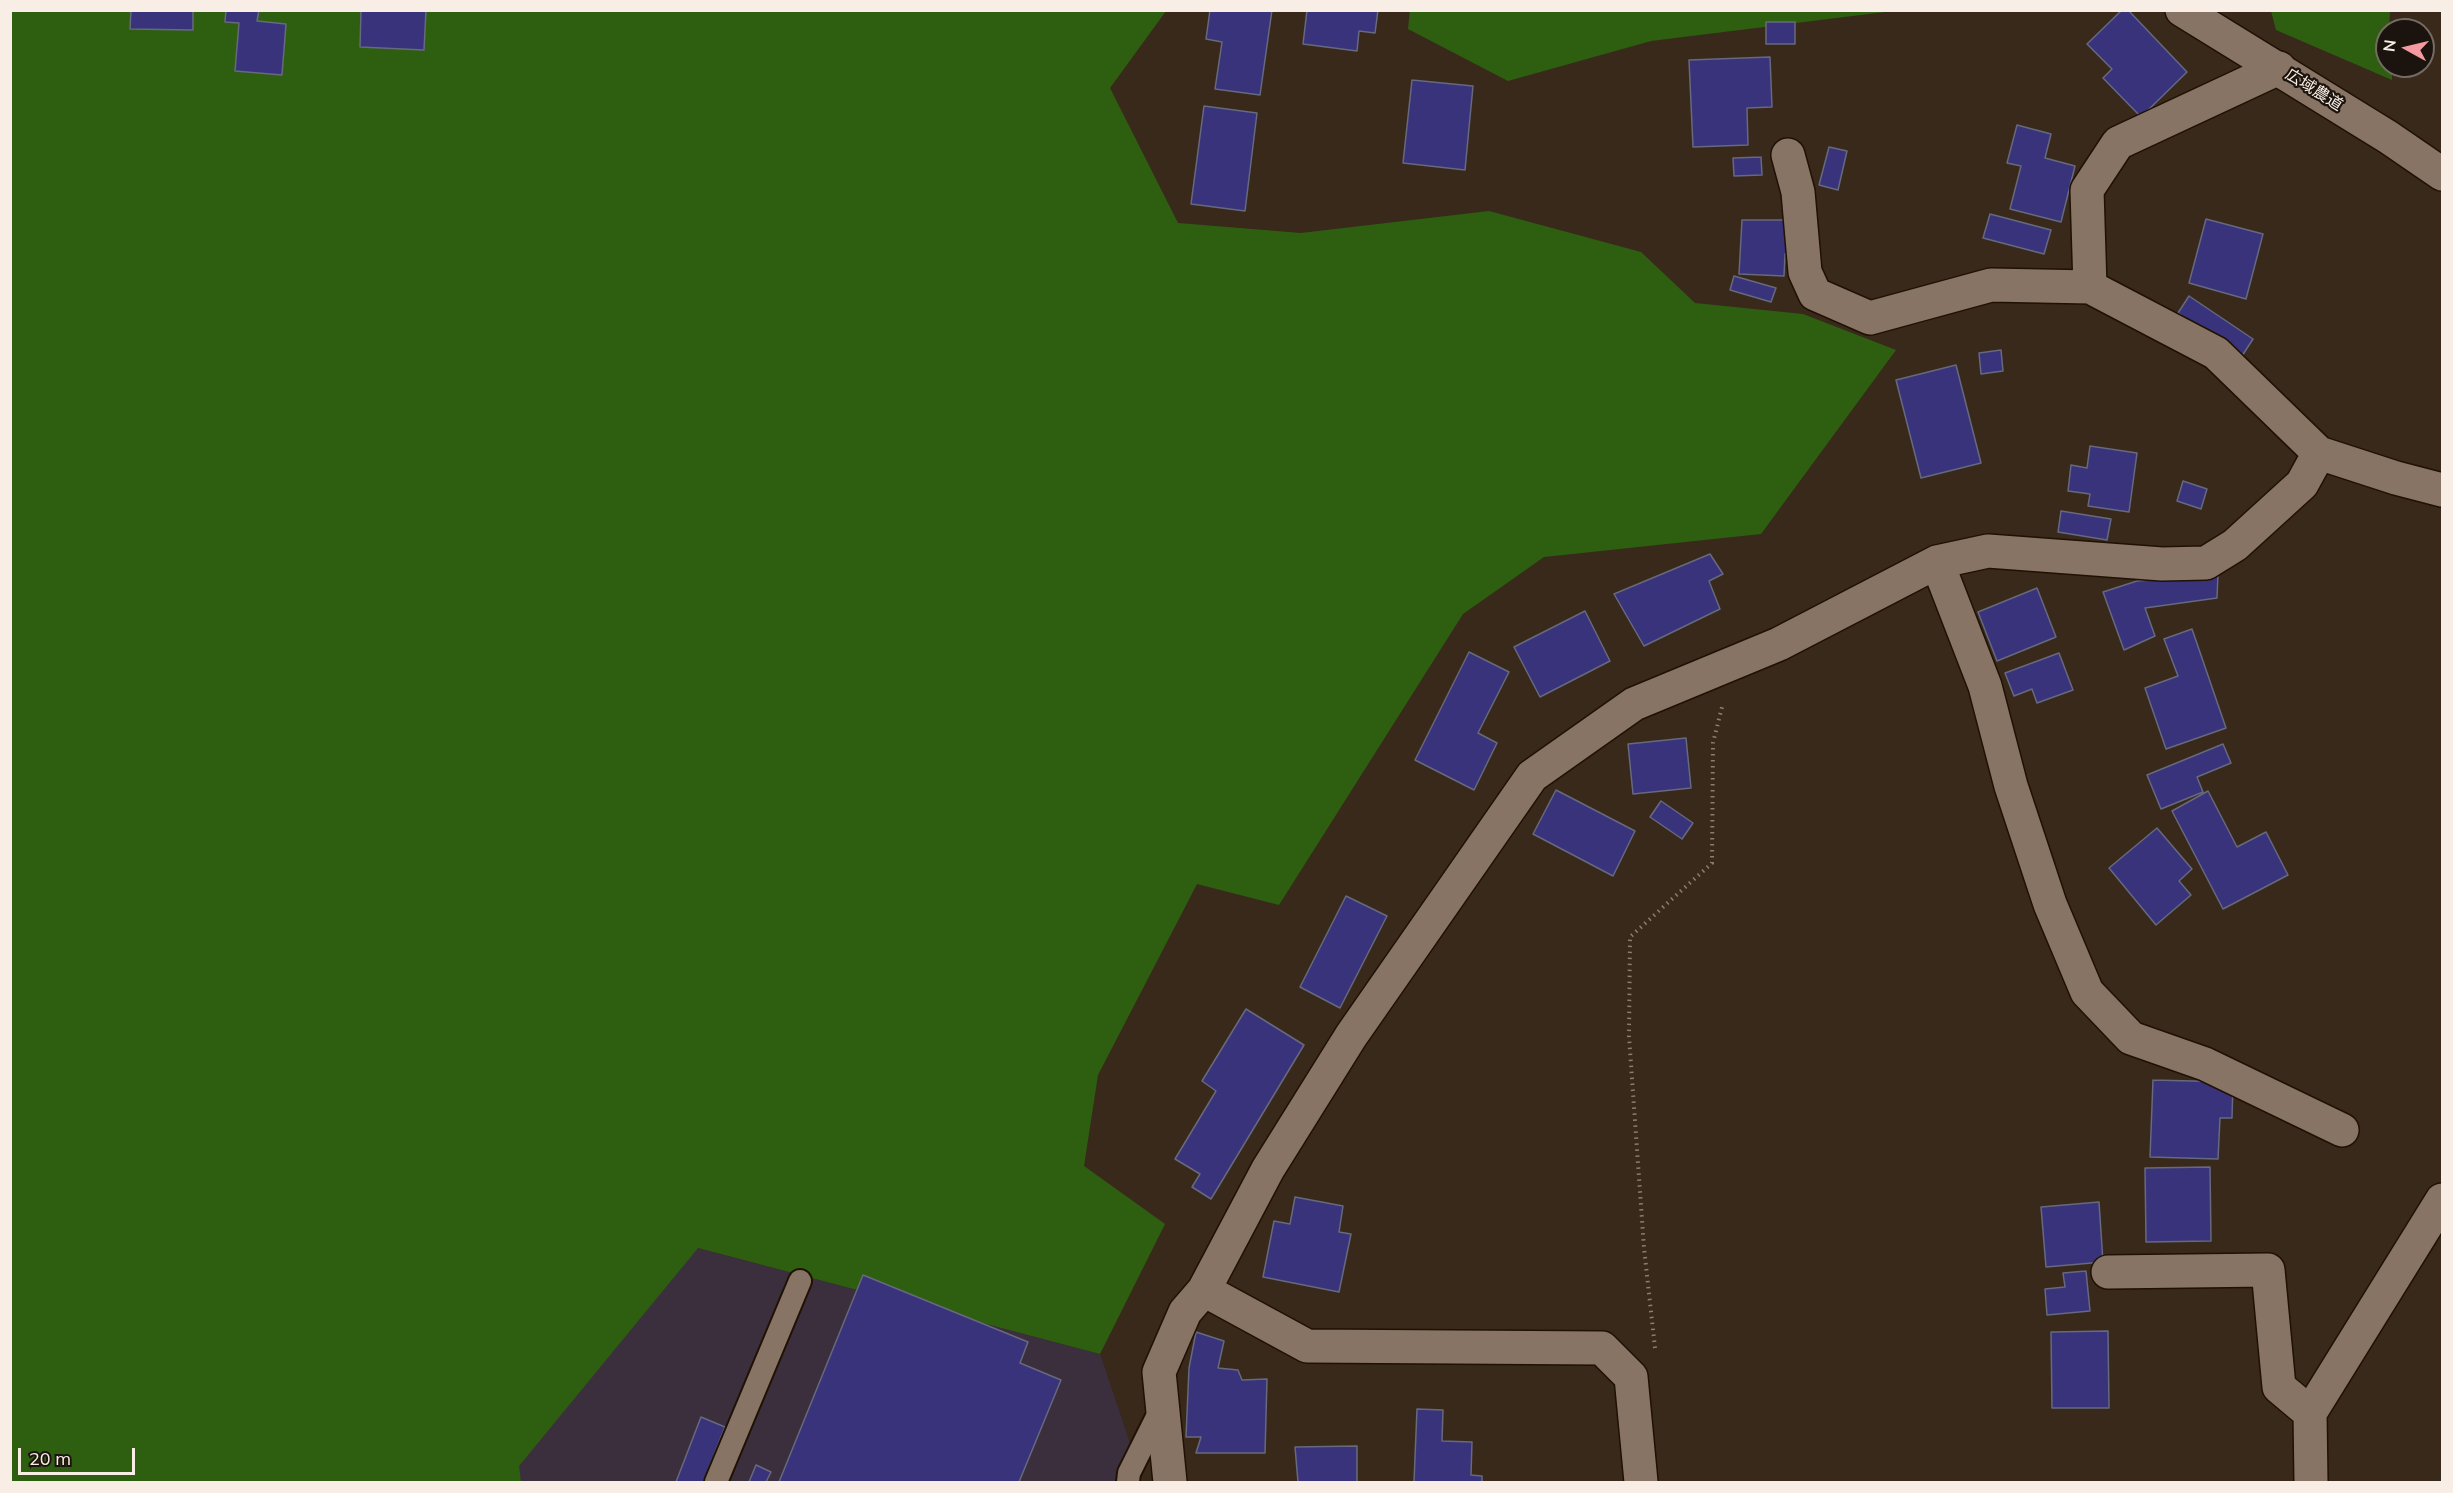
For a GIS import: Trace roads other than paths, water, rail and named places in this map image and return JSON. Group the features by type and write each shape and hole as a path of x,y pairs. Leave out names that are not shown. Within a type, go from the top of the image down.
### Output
{"street":[{"name":"広域農道","path":"2182,10 2388,136 2442,174"},
{"path":"2090,286 2087,190 2118,143 2279,68"},
{"path":"1788,155 1798,192 1805,272 1815,294 1870,318 1991,285 2090,286 2217,353 2319,453 2442,490"},
{"path":"1170,1482 1159,1372 1185,1312 1204,1290 1268,1169 1351,1036 1532,776 1634,704 1779,644 1937,562 1988,551 2162,564 2206,563 2235,545 2302,484 2319,453"},
{"path":"1937,562 1985,686 2011,786 2050,904 2087,992 2131,1038 2205,1064 2342,1130"},
{"path":"2312,1482 2310,1413 2442,1200"},
{"path":"2108,1272 2268,1270 2280,1387 2310,1413"},
{"path":"1204,1290 1307,1346 1602,1348 1631,1377 1641,1482"}],"lane":[{"path":"716,1482 800,1281"},
{"path":"1128,1482 1128,1473 1162,1405"}]}
